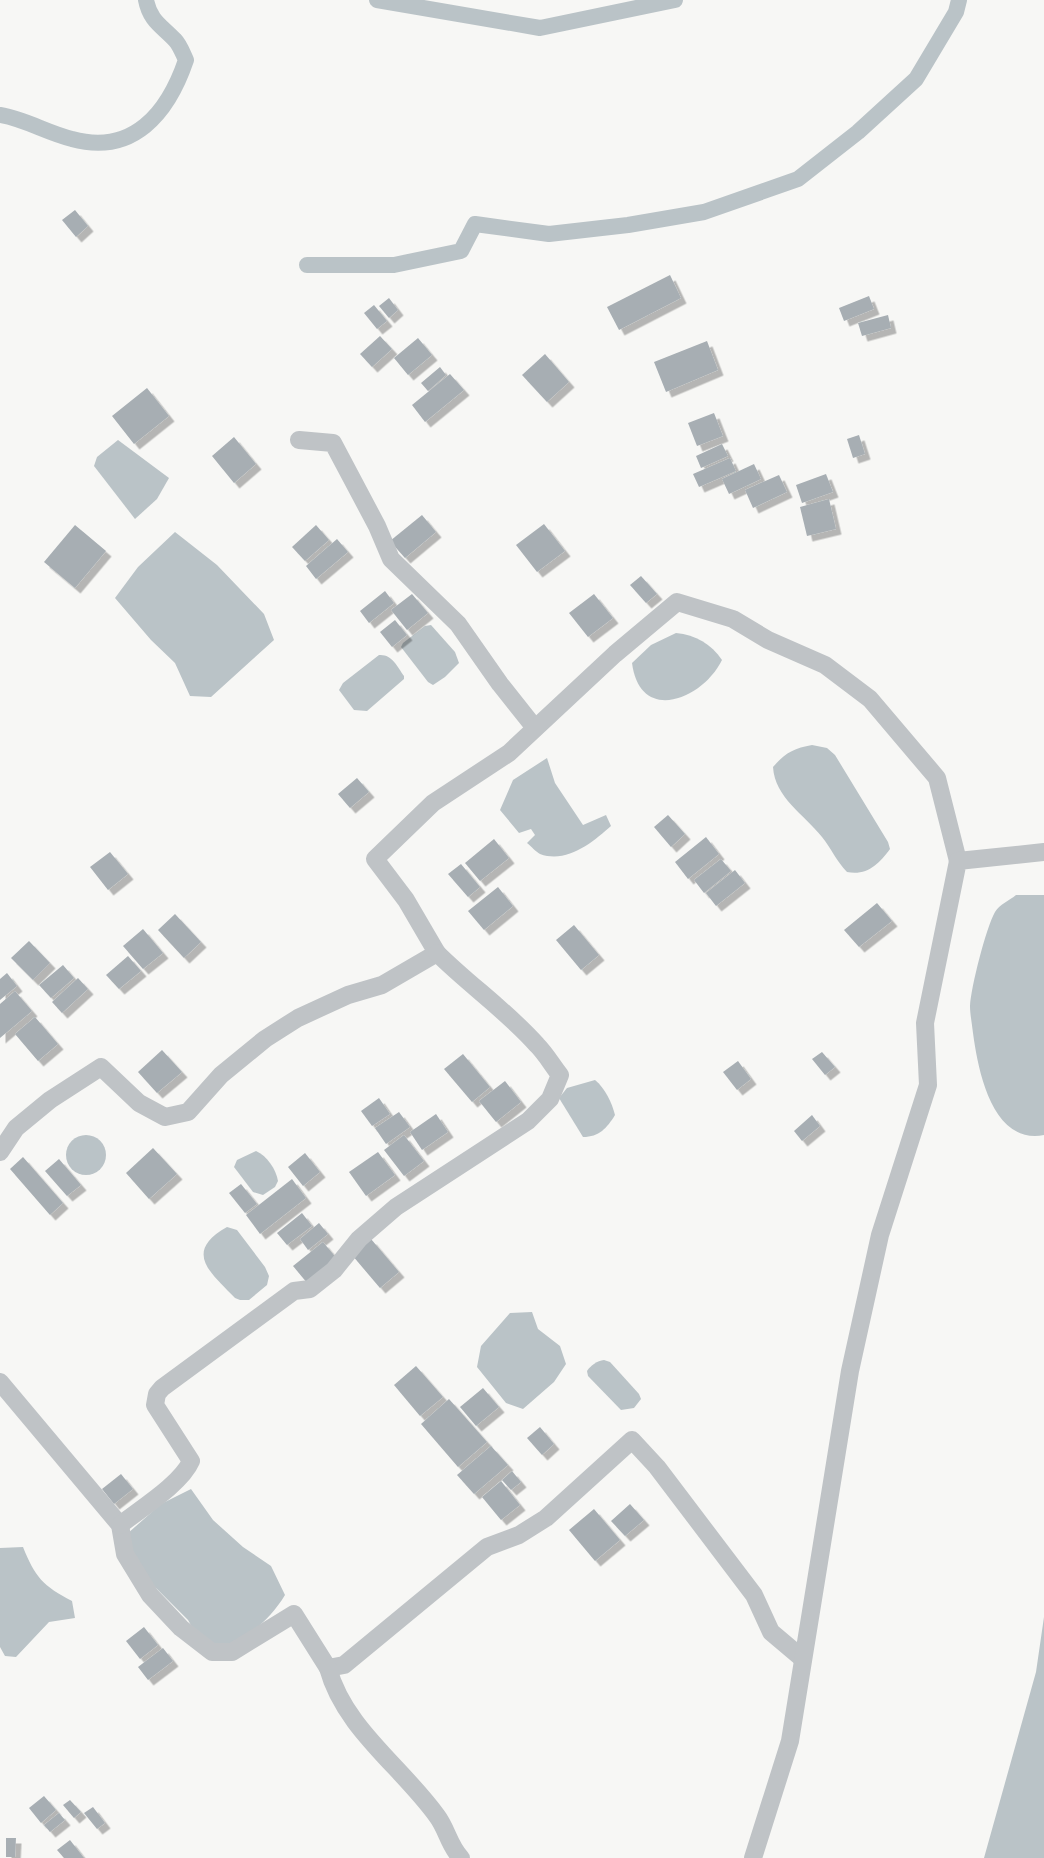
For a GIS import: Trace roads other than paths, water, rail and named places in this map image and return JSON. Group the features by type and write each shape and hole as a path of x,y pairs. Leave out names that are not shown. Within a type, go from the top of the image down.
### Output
{"street":[{"path":"299,440 333,443 377,526 391,559 458,624 535,728"},
{"path":"120,1525 170,1485 191,1461 155,1405 157,1394 162,1388 294,1291 310,1289 334,1270 359,1239 396,1207 528,1121 550,1099 559,1076 540,1047 437,953 407,900 375,859 433,803 509,753 615,654 677,602 733,619 768,640 825,665 870,699 937,778 958,861 925,1023 929,1085 880,1235 850,1371 790,1741 753,1858"},
{"path":"958,861 1044,852"},
{"path":"0,1152 16,1128 50,1100 101,1067 139,1103 165,1117 188,1112 221,1074 276,1032 298,1018 348,995 382,985 437,953"},
{"path":"0,1381 120,1525 125,1554 150,1595 181,1628 212,1652 232,1652 294,1614 328,1668 332,1684 360,1727 439,1818 454,1852 461,1858"},
{"path":"328,1668 344,1665 487,1547 519,1535 546,1518 632,1440 657,1467 754,1595 771,1632 803,1659"}],"waterway":[{"path":"0,115 72,139 94,143 113,141 145,126 169,97 186,60 177,42 154,18 146,0"},
{"path":"377,0 540,28 675,0"},
{"path":"307,265 394,265 461,251 475,224 549,234 628,225 704,212 798,179 858,132 916,79 956,12 959,0"}]}
